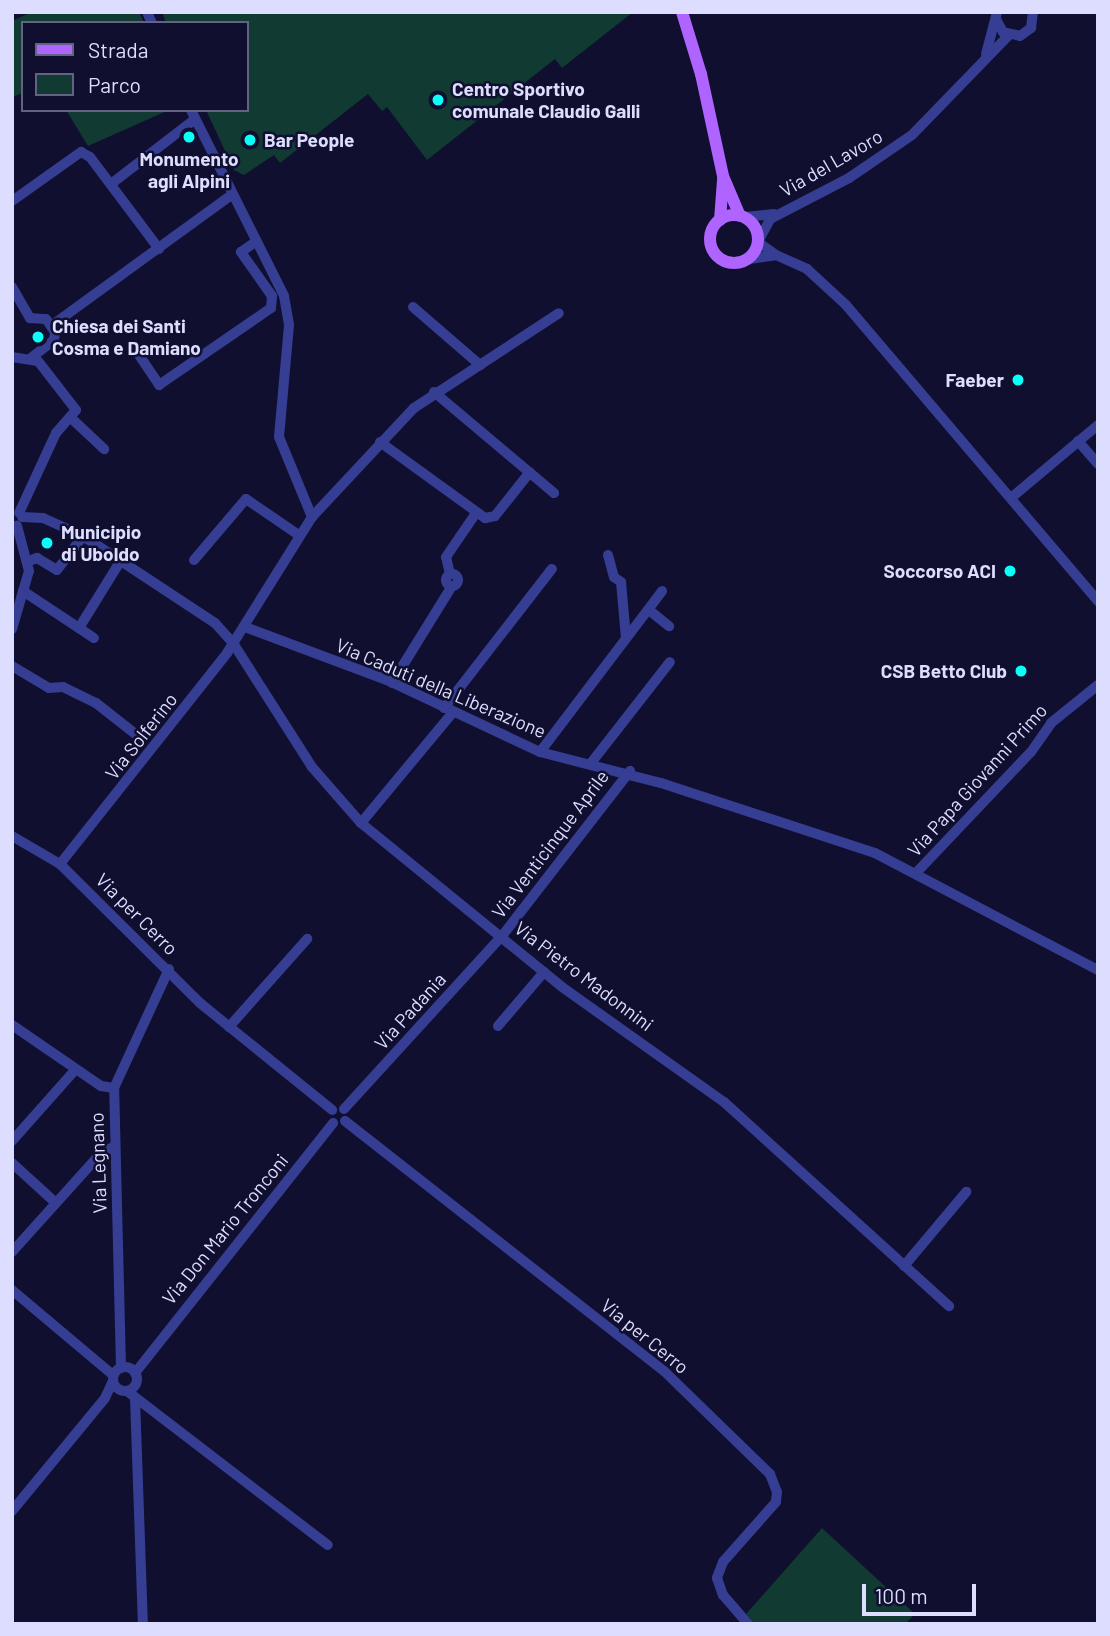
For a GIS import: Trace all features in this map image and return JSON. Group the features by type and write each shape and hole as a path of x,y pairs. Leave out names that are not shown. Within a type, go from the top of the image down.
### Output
{"main road":[{"path":"682,12 701,74 723,176 742,217 757,229 759,241 748,259 730,263 715,253 711,234 720,220 723,176"},
{"path":"720,220 742,217"}],"street":[{"name":"Via del Lavoro","path":"759,241 766,223 849,178 908,138 958,90 986,55 1009,35 1026,32 1034,13"},
{"name":"Via del Lavoro","path":"997,16 1009,35"},
{"name":"Via del Lavoro","path":"986,55 997,16"},
{"path":"111,184 193,115 284,296 289,325 279,437 312,517"},
{"path":"12,201 81,152 90,156 159,249"},
{"path":"51,326 231,195"},
{"name":"Via del Lavoro","path":"742,217 782,212"},
{"path":"137,352 159,385 271,309 272,296 241,252 257,241"},
{"path":"759,241 776,255 825,283 1098,601"},
{"path":"748,259 776,255"},
{"path":"12,287 30,318 44,318 51,326 54,340 32,357 12,357"},
{"path":"414,307 480,365"},
{"name":"Via Solferino","path":"61,864 233,643 312,517 380,442 435,392 559,313"},
{"path":"12,629 29,561 17,519 41,460 76,410 70,398 32,357"},
{"path":"435,392 554,493"},
{"path":"70,417 104,449"},
{"path":"1011,498 1098,425"},
{"path":"1078,441 1098,464"},
{"path":"380,442 476,513 493,517 530,472"},
{"path":"194,560 246,499 300,536"},
{"path":"393,683 452,586 446,581 450,574 446,556 476,513"},
{"name":"Via Pietro Madonnini","path":"17,519 43,518 83,536 215,623 233,643 286,729 361,823 544,972 724,1102 949,1306"},
{"path":"29,561 37,558 57,570 83,536"},
{"path":"608,555 614,577 621,582 626,638"},
{"path":"79,628 120,562"},
{"path":"361,823 552,569"},
{"path":"23,591 94,638"},
{"path":"540,752 662,592"},
{"path":"649,610 669,626"},
{"name":"Via Caduti della Liberazione","path":"244,626 393,683 540,752 626,774 642,771 661,783 875,853 1098,970"},
{"path":"591,763 670,662"},
{"path":"12,666 48,688 63,687 96,703 138,736"},
{"name":"Via Papa Giovanni Primo","path":"916,873 1031,752 1051,723 1098,685"},
{"name":"Via Venticinque Aprile","path":"502,936 626,774"},
{"name":"Via per Cerro","path":"12,836 61,864 229,1027 332,1110"},
{"name":"Via Padania","path":"344,1109 502,936"},
{"path":"229,1027 307,939"},
{"name":"Via Legnano","path":"122,1373 114,1088 169,970"},
{"path":"498,1026 544,972"},
{"path":"12,1025 75,1070 101,1086 114,1088"},
{"path":"12,1141 75,1070"},
{"path":"344,1109 345,1121 333,1123 332,1110 344,1109"},
{"name":"Via per Cerro","path":"345,1121 664,1371 770,1474 778,1492 776,1502 723,1562 717,1578 723,1595 748,1624"},
{"name":"Via Don Mario Tronconi","path":"122,1373 145,1357 333,1123"},
{"path":"12,1252 102,1152 114,1147"},
{"path":"12,1163 56,1203"},
{"path":"904,1266 966,1192"},
{"path":"12,1290 136,1384 127,1393 105,1398"},
{"path":"122,1373 127,1393 143,1624"},
{"path":"12,1511 105,1398 122,1373"},
{"path":"127,1393 328,1545"}],"green space":[{"path":"32,12 139,12 143,21 21,21 21,94 12,97 12,21"},
{"name":"Centro Sportivo comunale Claudio Galli","path":"162,12 633,12 562,68 555,59 427,160 387,107 382,111 368,94 280,163 274,155 244,175 234,170 207,112 248,112 248,21 165,21"},
{"path":"67,112 164,112 88,146"},
{"path":"822,1528 915,1614 905,1624 755,1624 746,1614"}],"place":[{"name":"Centro Sportivo comunale Claudio Galli","path":"438,100"},
{"name":"Monumento agli Alpini","path":"189,137"},
{"name":"Bar People","path":"250,140"},
{"name":"Chiesa dei Santi Cosma e Damiano","path":"38,337"},
{"name":"Faeber","path":"1018,380"},
{"name":"Municipio di Uboldo","path":"47,543"},
{"name":"Soccorso ACI","path":"1010,571"},
{"name":"CSB Betto Club","path":"1021,671"}]}
